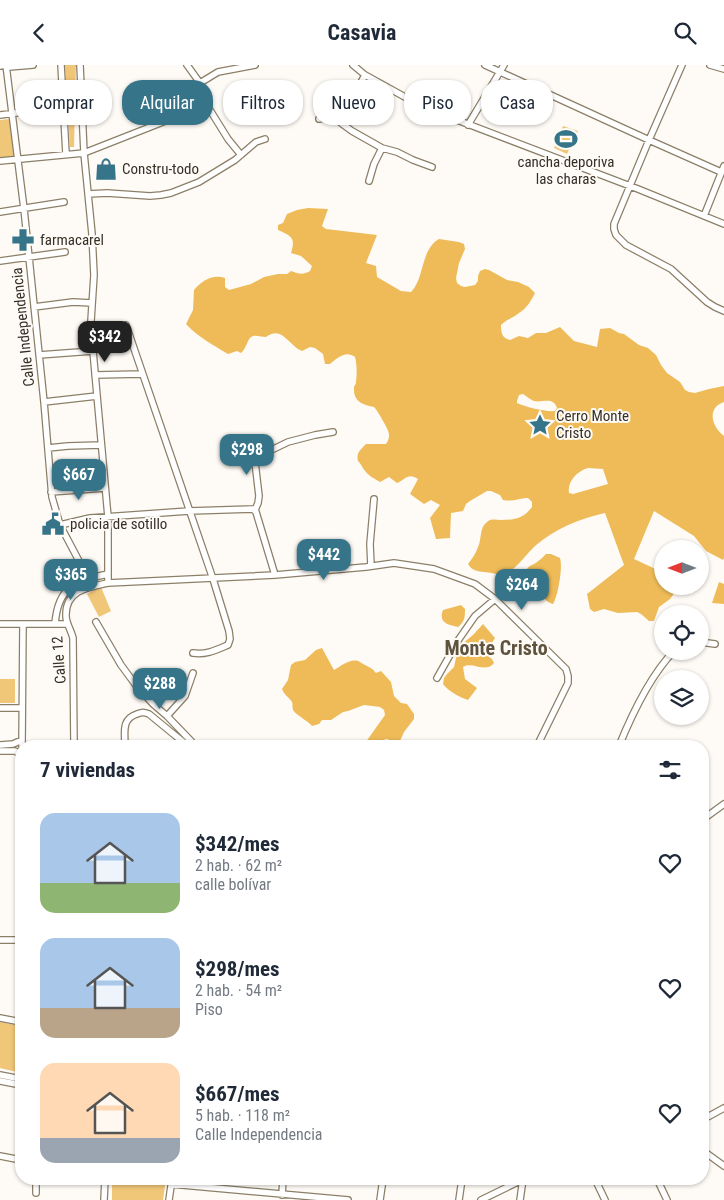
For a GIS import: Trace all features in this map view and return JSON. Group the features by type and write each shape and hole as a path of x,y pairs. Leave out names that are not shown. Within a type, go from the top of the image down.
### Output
{"street":[{"name":"Calle Independencia","path":"6,65 24,209 44,402 51,492 56,517 91,586"},
{"path":"0,66 33,65"},
{"path":"61,65 62,80"},
{"path":"80,65 84,153 94,275 91,321 108,517 108,583"},
{"path":"186,65 198,80"},
{"path":"205,80 218,72 255,65"},
{"path":"353,65 365,75 404,97"},
{"path":"485,65 721,172"},
{"path":"471,120 504,65"},
{"path":"682,65 630,185 614,224 614,229 616,235 626,245 671,269 707,301 724,311"},
{"path":"710,65 724,69"},
{"path":"362,80 365,75"},
{"path":"0,115 13,113"},
{"path":"213,115 228,139 241,155"},
{"path":"64,125 66,154"},
{"path":"0,161 84,153 153,125"},
{"path":"344,125 382,148 432,167"},
{"path":"468,125 630,185 724,224"},
{"path":"88,194 107,193 150,196 171,193 199,182 241,155 256,142 265,139"},
{"path":"369,181 374,164 382,148"},
{"path":"704,216 724,166"},
{"path":"0,212 64,202"},
{"path":"0,261 65,252"},
{"path":"34,307 73,302 92,303"},
{"path":"126,325 229,631 230,643 228,645 215,651 200,654 193,653"},
{"path":"39,355 93,351"},
{"path":"96,375 142,374"},
{"path":"44,402 97,396"},
{"path":"255,458 288,442 332,433"},
{"path":"48,448 101,445"},
{"path":"253,445 259,495 255,509 275,575"},
{"path":"51,492 105,488"},
{"path":"371,566 370,544 374,499"},
{"path":"60,525 90,518 189,511 255,509"},
{"path":"91,586 108,583 275,575 394,563 434,569 474,584 495,599 566,669 568,683 541,740"},
{"path":"55,624 61,597 74,585 108,574"},
{"name":"Calle 12","path":"74,740 73,638 67,624 66,610 70,599 79,591 91,586"},
{"path":"436,678 475,616 495,599"},
{"path":"96,622 128,674 153,704 190,740"},
{"path":"0,624 67,624"},
{"path":"22,740 23,624"},
{"path":"709,643 714,644"},
{"path":"622,740 645,691 666,660"},
{"path":"167,716 185,696 193,673"},
{"path":"0,708 22,708"},
{"path":"125,740 125,724 127,719 136,714 146,713 180,740"},
{"path":"0,745 15,744"},
{"path":"0,751 15,751"},
{"path":"709,815 724,804"},
{"path":"0,940 15,940"},
{"path":"0,1018 15,1021"},
{"path":"0,1075 15,1078"},
{"path":"0,1081 15,1084"},
{"path":"709,1116 724,1108"},
{"path":"709,1155 724,1166"},
{"path":"0,1157 15,1159"},
{"path":"36,1185 36,1193"},
{"path":"104,1200 105,1185"},
{"path":"169,1200 171,1185"},
{"path":"200,1185 286,1197 348,1200"},
{"path":"380,1200 382,1185"},
{"path":"459,1200 461,1185"},
{"path":"481,1200 511,1185"},
{"path":"520,1200 522,1185"},
{"path":"598,1185 605,1200"},
{"path":"660,1185 667,1200"}],"shaded area":[{"path":"65,65 76,65 76,80 66,80"},
{"path":"10,119 15,157 0,159 0,120"},
{"path":"69,125 75,125 74,147 70,147"},
{"name":"cancha deporiva las charas","path":"563,126 578,131 567,154 554,148"},
{"path":"308,208 328,209 322,226 326,229 377,235 366,263 376,266 377,277 401,291 411,292 419,279 425,257 433,244 439,239 459,242 464,244 465,249 459,263 456,278 457,283 461,286 475,285 480,271 485,269 507,280 529,287 535,293 524,309 501,325 502,335 505,338 510,340 519,336 528,338 536,333 546,333 560,327 574,341 597,347 600,329 610,328 624,334 639,345 648,348 656,355 667,373 680,382 685,390 695,393 724,386 724,402 718,405 713,413 716,428 724,436 723,560 709,553 709,540 697,540 694,536 654,511 634,559 654,568 654,595 673,595 662,605 654,605 654,621 649,621 637,612 618,613 604,609 594,612 590,609 587,594 624,565 605,513 577,521 559,529 542,540 507,573 498,574 475,570 470,567 468,564 479,544 484,524 492,520 519,518 532,507 532,502 528,498 510,501 503,500 500,495 487,491 466,504 463,511 451,513 450,538 436,539 430,518 440,505 431,500 424,504 410,494 418,479 409,476 397,483 389,477 380,482 367,473 358,461 358,454 366,444 386,444 389,433 374,407 360,402 354,394 357,372 355,357 348,354 339,357 330,364 325,364 323,354 315,348 310,347 302,351 285,337 276,333 266,337 253,336 249,339 241,353 237,351 228,354 201,337 186,324 193,310 194,290 208,279 216,277 225,278 225,287 229,290 251,284 264,277 287,274 291,271 301,274 310,271 312,266 301,256 291,253 293,240 278,230 278,225 283,223 287,214","holes":["523,394 534,401 550,401 557,408 555,411 546,411 517,403 519,395","588,468 603,469 608,484 573,494 569,493 571,481 580,472"]},
{"path":"546,554 560,558 561,562 560,581 553,604 532,587 525,576 528,568"},
{"path":"719,582 724,584 724,604 712,603"},
{"path":"101,587 111,611 99,617 87,594"},
{"path":"461,605 465,612 464,619 458,627 443,621 443,610"},
{"path":"483,624 495,638 488,651 488,656 494,663 483,668 471,665 463,667 465,679 477,688 468,700 448,689 443,684 444,678 454,667 462,644"},
{"path":"322,648 334,670 347,663 357,661 371,668 376,673 381,671 391,682 394,696 401,703 407,704 414,714 414,719 400,740 367,740 385,715 384,710 380,707 364,705 343,712 331,720 322,720 319,724 312,726 293,710 292,702 282,689 288,680 291,665 305,660 316,650"},
{"path":"0,679 15,679 15,703 0,703"},
{"path":"0,1022 15,1025 15,1072 0,1068"},
{"path":"112,1185 165,1185 163,1200 112,1200"}],"place":[{"name":"cancha deporiva las charas","path":"566,139"},
{"name":"Constru-todo","path":"106,169"},
{"name":"farmacarel","path":"23,240"},
{"name":"Cerro Monte Cristo","path":"540,425"},
{"name":"policia de sotillo","path":"53,524"}],"district":[{"name":"Monte Cristo","path":"496,648"}]}
